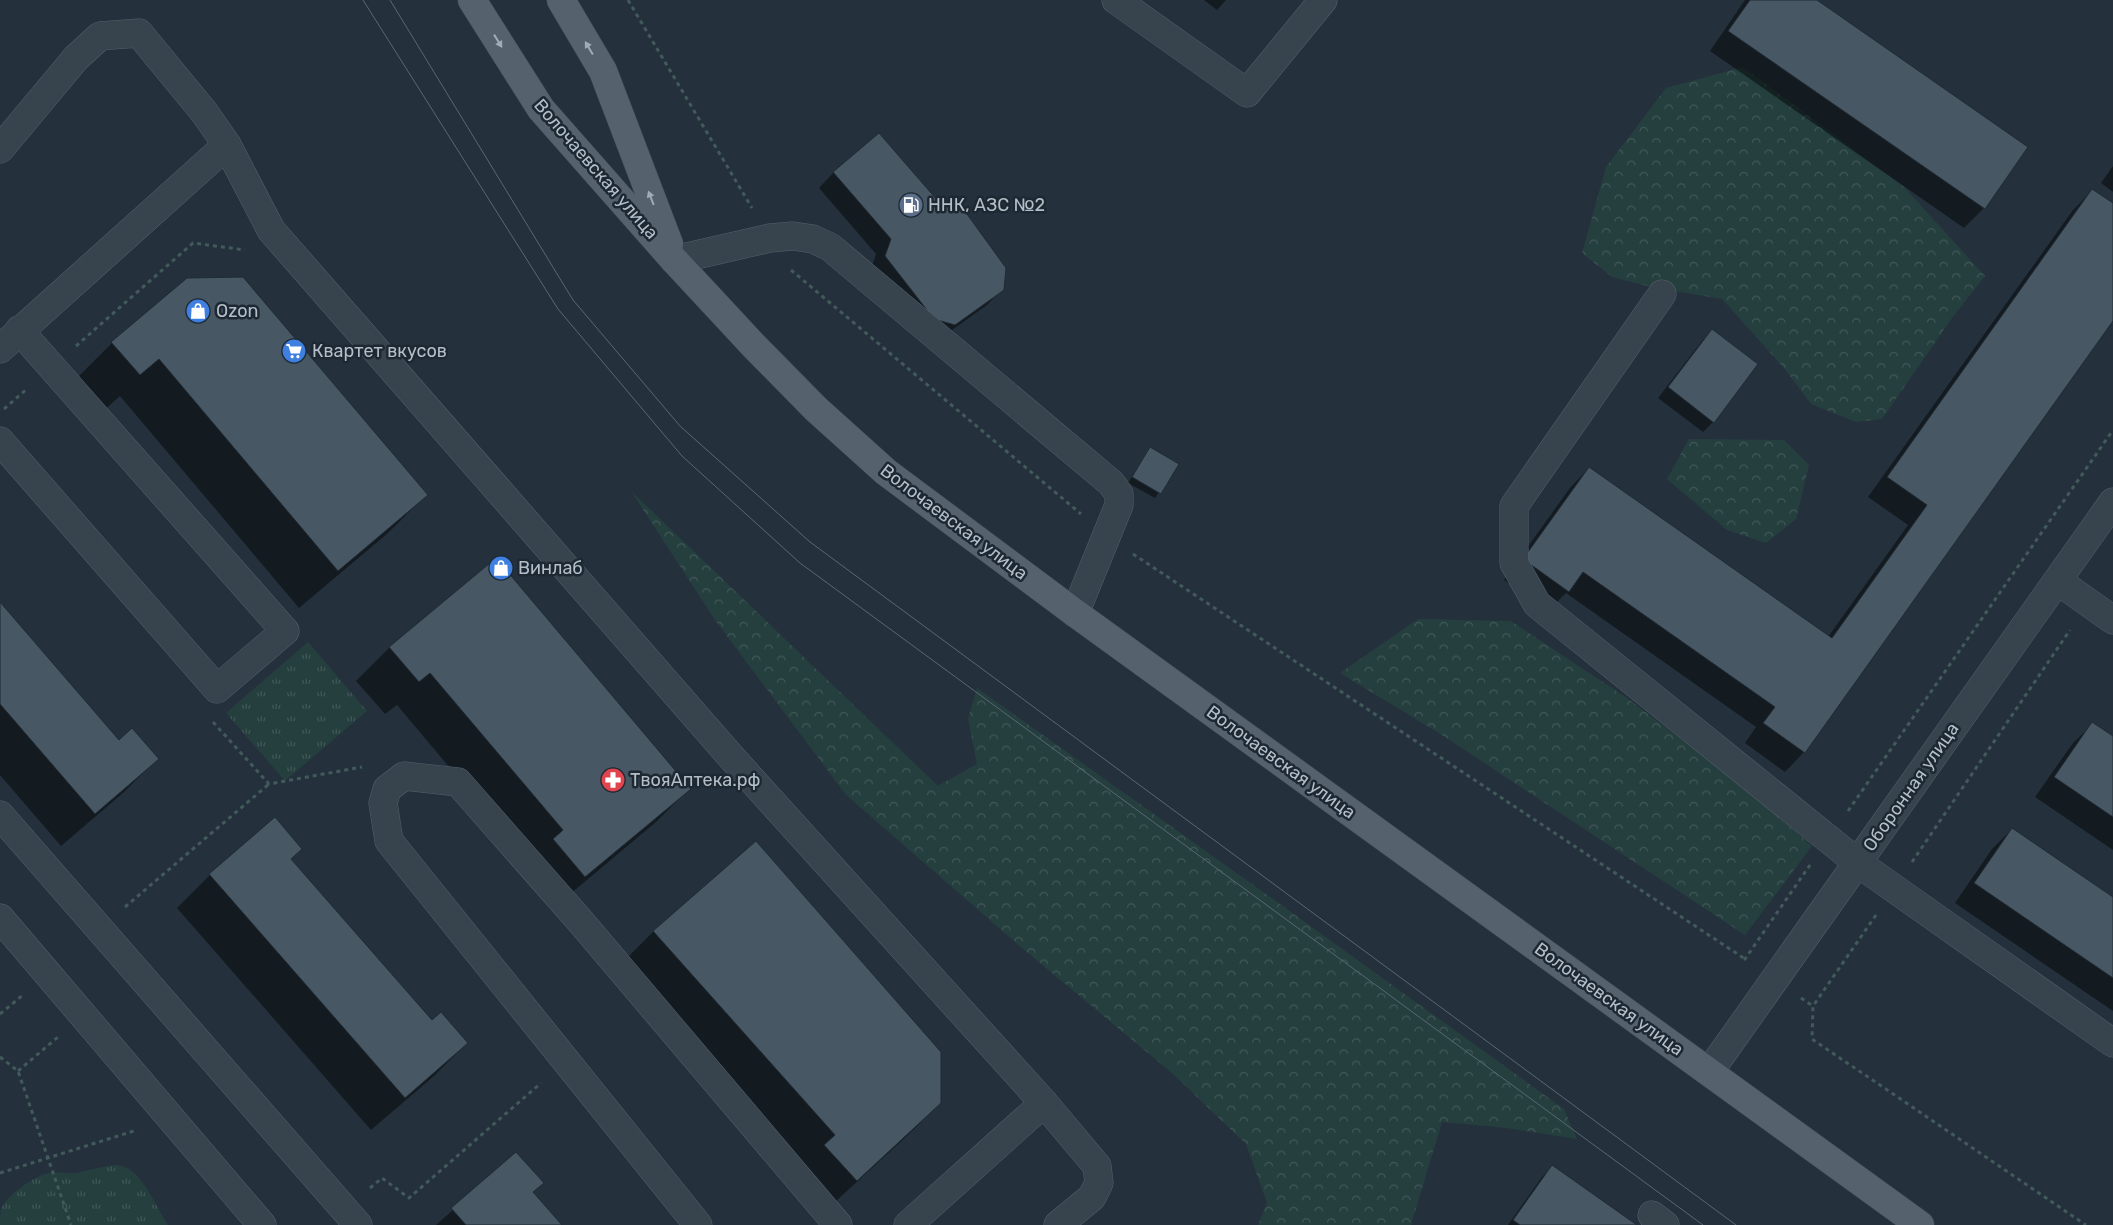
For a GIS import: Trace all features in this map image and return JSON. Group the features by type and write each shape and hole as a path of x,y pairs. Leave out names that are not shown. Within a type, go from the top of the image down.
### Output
{"main road":[{"name":"Волочаевская улица","path":"472,0 541,109 674,260 753,345 809,402 886,472 1075,613 1920,1225"},
{"name":"Волочаевская улица","path":"560,0 603,71 674,260"}],"street":[{"path":"1116,0 1247,93 1323,0"},
{"path":"0,148 76,58 100,36 139,34 204,112 227,145 271,230 733,759 1044,1103 1097,1166 1099,1183 1092,1196 1058,1225"},
{"path":"0,349 227,145"},
{"path":"674,260 770,238 793,236 813,239 830,246 1111,483 1119,494 1119,505 1075,613"},
{"path":"1662,294 1514,506 1514,564 1537,604 1858,863 2113,1043"},
{"path":"0,441 217,689 285,631 19,330"},
{"name":"Оборонная улица","path":"1709,1072 2113,502"},
{"path":"2058,580 2113,620"},
{"path":"698,1225 389,841 383,803 387,788 404,776 458,782 581,922 838,1225"},
{"path":"0,815 352,1218"},
{"path":"0,918 262,1225"},
{"path":"908,1225 1044,1103"}],"path":[{"path":"0,412 193,244 252,251 271,230"},
{"path":"1106,535 1745,959"},
{"path":"217,689 206,715 268,784"},
{"path":"99,929 268,784 352,770 371,764"},
{"path":"0,1014 48,973"},
{"path":"18,1071 60,1035"},
{"path":"0,1057 18,1071 71,1225"},
{"path":"352,1218 382,1178 409,1198 547,1078 572,1068"},
{"path":"0,1173 140,1128"}],"green space":[{"path":"1743,67 1904,187 1985,276 1952,318 1882,419 1856,422 1811,404 1784,368 1722,299 1651,287 1612,277 1582,253 1606,167 1666,88"},
{"path":"1689,439 1784,440 1809,465 1796,519 1766,543 1727,530 1667,479"},
{"path":"631,491 938,786 977,764 968,719 977,688 1564,1109 1577,1139 1507,1128 1442,1122 1411,1225 1258,1225 1267,1203 1246,1144 1172,1073 1022,948 846,795 715,620"},
{"path":"1418,619 1511,621 1627,698 1757,797 1812,846 1745,935 1442,735 1340,673"},
{"path":"308,642 367,711 285,781 226,713"},
{"path":"116,1165 125,1167 133,1172 140,1180 168,1225 0,1225 1,1209 4,1204 15,1192 37,1177 53,1172 77,1173"}],"building":[{"path":"1750,0 1817,0 2028,147 1985,209 1728,31"},
{"path":"879,133 938,201 959,203 1006,268 1004,290 955,325 934,319 885,256 891,239 833,172"},
{"path":"2092,189 2113,203 2113,321 1805,753 1763,723 1775,707 1583,572 1569,592 1523,559 1589,467 1832,638 1927,505 1887,477"},
{"path":"243,277 428,495 338,571 159,359 140,375 111,342 187,278"},
{"path":"1712,329 1758,364 1714,423 1668,387"},
{"path":"1150,447 1179,464 1161,494 1132,477"},
{"path":"496,558 691,789 585,877 553,839 563,830 430,673 419,682 389,647"},
{"path":"0,602 119,740 132,728 159,759 95,814 0,704"},
{"path":"2092,722 2113,736 2113,817 2054,777"},
{"path":"275,817 302,849 291,859 432,1020 441,1012 468,1043 405,1098 209,874"},
{"path":"2012,828 2113,897 2113,978 1974,883"},
{"path":"756,841 941,1052 941,1103 857,1181 824,1145 835,1135 653,931"},
{"path":"516,1152 544,1183 533,1192 562,1225 466,1225 451,1208"},
{"path":"1552,1165 1637,1225 1520,1225 1513,1220"}],"tram line":[{"path":"363,0 558,309 682,456 800,563 1703,1225"},
{"path":"390,0 573,300 680,426 810,542 1736,1225"}],"place":[{"name":"ННК, АЗС №2","path":"911,205"},
{"name":"Ozon","path":"198,311"},
{"name":"Квартет вкусов","path":"294,351"},
{"name":"Винлаб","path":"501,568"},
{"name":"ТвояАптека.рф","path":"613,780"}]}
